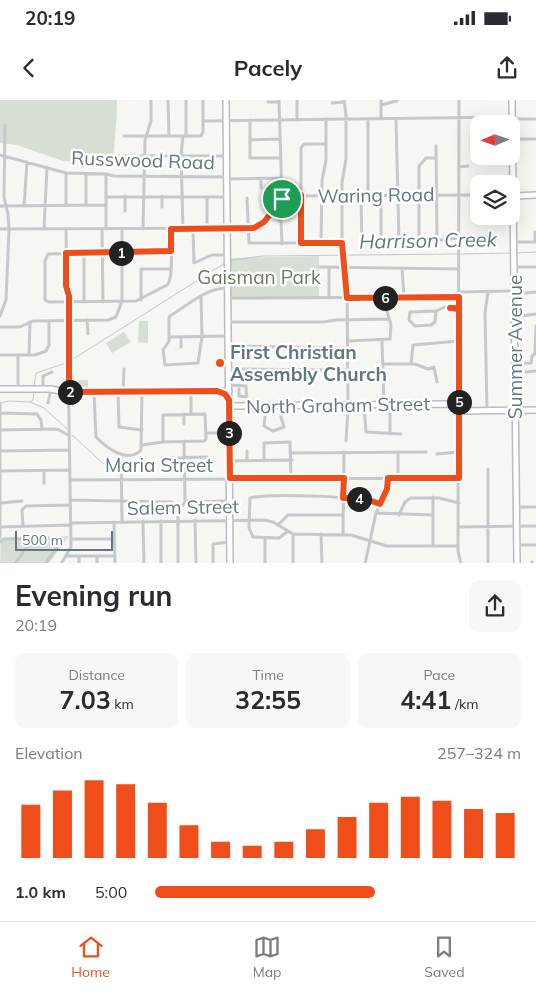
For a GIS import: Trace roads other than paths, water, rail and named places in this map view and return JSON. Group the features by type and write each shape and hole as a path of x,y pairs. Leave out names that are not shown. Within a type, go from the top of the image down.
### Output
{"main road":[{"path":"226,100 230,563"},
{"name":"Summer Avenue","path":"512,100 512,115"},
{"path":"520,196 536,195"},
{"name":"Summer Avenue","path":"513,225 514,317 518,364 515,410 517,563"},
{"name":"North Graham Street","path":"0,389 43,388 69,392 190,392 217,391 229,388"},
{"path":"217,391 225,394 229,401"},
{"name":"North Graham Street","path":"229,401 239,406 449,404 459,409 487,411 536,410"}],"street":[{"path":"143,229 146,136 151,121 151,100"},
{"path":"168,100 169,136"},
{"path":"183,229 181,155 185,136 186,100"},
{"path":"124,136 202,136 203,100"},
{"path":"297,100 297,120"},
{"path":"381,100 381,119"},
{"path":"459,100 458,546 461,563"},
{"path":"0,230 228,229 248,228 261,224 282,199 279,158 279,101 268,102"},
{"path":"332,103 344,101 346,119 346,159 341,195 342,257 347,298 348,341 346,441"},
{"path":"381,105 397,101"},
{"path":"203,121 470,118"},
{"path":"520,118 536,119"},
{"path":"322,243 321,195 326,144 326,119"},
{"path":"368,119 368,195"},
{"path":"396,119 399,241"},
{"path":"250,120 250,158 279,158"},
{"path":"0,316 6,300 9,230 4,197 2,155 5,125"},
{"path":"250,140 279,139"},
{"path":"520,139 536,139"},
{"path":"301,243 302,146 326,144"},
{"path":"436,146 437,240"},
{"name":"Russwood Road","path":"2,155 66,173 114,176 280,178"},
{"path":"117,156 227,156"},
{"path":"419,241 419,166 426,158 436,158"},
{"path":"24,206 24,177 27,162"},
{"path":"459,167 468,166"},
{"path":"44,229 46,167"},
{"path":"66,173 66,205"},
{"path":"86,174 86,205"},
{"path":"103,302 102,253 106,205 106,174"},
{"path":"261,179 261,188"},
{"name":"Waring Road","path":"282,199 287,196 301,195 470,195"},
{"path":"361,195 362,250"},
{"path":"381,195 382,240 419,241 459,238"},
{"path":"125,196 125,211"},
{"path":"162,196 162,207"},
{"path":"106,197 228,197"},
{"path":"207,197 207,229"},
{"path":"247,198 249,243 342,243"},
{"path":"0,206 106,205"},
{"path":"265,208 281,221 282,244"},
{"path":"62,563 72,547 69,450 69,302 66,286 66,229"},
{"path":"0,327 20,327 30,322 112,319 119,312 122,302 122,229"},
{"path":"171,229 171,251 171,268 170,283 141,300 122,302 46,301 45,261 47,255 171,251"},
{"path":"193,229 194,262 212,256 228,255"},
{"path":"513,242 535,242 535,232"},
{"path":"84,253 84,302"},
{"path":"514,267 536,266"},
{"path":"329,267 329,298"},
{"path":"382,267 382,273"},
{"path":"320,268 391,267 459,269"},
{"path":"141,300 141,269 171,268"},
{"path":"402,268 404,298"},
{"path":"201,296 202,336 198,364 164,365 163,350 169,337 169,318 201,296 213,289 228,288"},
{"path":"459,292 536,292"},
{"path":"487,411 485,313 488,292"},
{"path":"228,298 459,297"},
{"path":"348,341 382,341 391,339 389,319 383,298"},
{"path":"436,311 433,325 418,326 409,321 408,313 411,312 436,311 444,307 459,309"},
{"path":"514,317 536,314"},
{"path":"229,322 323,322 389,319"},
{"path":"87,320 88,334"},
{"path":"30,322 30,355"},
{"path":"0,355 30,355 46,352 49,345 49,322"},
{"path":"518,364 531,363 532,356 535,353 536,326"},
{"path":"169,337 229,336"},
{"path":"181,337 181,347"},
{"path":"382,341 390,434"},
{"path":"411,364 413,345 459,342"},
{"path":"229,346 348,348"},
{"path":"18,355 18,388"},
{"path":"383,364 411,364 426,369 435,367 437,382"},
{"path":"124,369 120,392 119,427 142,430"},
{"path":"229,369 348,370"},
{"path":"517,373 536,371"},
{"path":"43,388 43,376 52,372"},
{"path":"239,385 239,396 246,396"},
{"path":"229,388 239,385 246,386 247,406"},
{"path":"48,403 51,389"},
{"path":"94,392 96,437 110,451 121,454 139,452 142,445 142,392"},
{"path":"190,392 191,414"},
{"path":"0,403 0,537"},
{"path":"266,406 264,426 268,430 274,431 284,426 280,416 282,405"},
{"path":"364,405 365,432 401,434"},
{"path":"0,413 37,414 41,420 42,429"},
{"path":"184,414 184,424"},
{"path":"142,445 206,439 206,417 204,414 163,415 163,442"},
{"path":"0,430 61,430 69,435"},
{"path":"206,433 229,433"},
{"path":"184,441 185,502"},
{"path":"264,460 264,444 272,442 291,443 292,478"},
{"path":"0,451 69,450"},
{"path":"247,451 247,460"},
{"path":"343,534 344,452"},
{"path":"398,452 398,478"},
{"path":"292,453 426,452"},
{"path":"437,454 459,452"},
{"path":"121,454 122,521"},
{"path":"162,458 207,457"},
{"path":"229,461 292,460"},
{"path":"488,469 488,563"},
{"path":"0,471 70,470"},
{"path":"44,471 44,483"},
{"path":"365,563 376,513 387,489 388,478"},
{"name":"Maria Street","path":"70,480 459,478"},
{"path":"288,532 282,537 265,538 252,536 249,520 249,499 252,497 343,498 366,499 380,504"},
{"path":"399,515 408,499 433,497 459,503"},
{"path":"433,497 433,546"},
{"path":"70,500 171,502 180,506"},
{"path":"0,502 22,501"},
{"path":"178,563 180,506 185,502 230,501"},
{"path":"23,526 22,510 26,506 70,505"},
{"path":"516,507 536,507"},
{"path":"376,513 433,515"},
{"path":"278,525 288,515 343,515"},
{"path":"195,520 196,563"},
{"name":"Salem Street","path":"0,527 122,521 267,520 293,534"},
{"path":"143,521 144,563"},
{"path":"161,521 161,563"},
{"path":"114,522 115,563"},
{"path":"459,527 536,526"},
{"path":"293,563 293,534 343,534 358,536 370,542 387,546 458,546"},
{"path":"321,534 322,563"},
{"path":"16,563 33,538"},
{"path":"265,538 265,563"},
{"path":"0,542 4,539 60,539 60,544 46,563"},
{"path":"71,539 114,539"},
{"path":"213,563 213,544 230,542"},
{"path":"516,545 536,545"},
{"path":"67,556 115,556"},
{"path":"79,556 79,563"},
{"path":"97,556 97,563"}],"waterway":[{"name":"Harrison Creek","path":"516,253 536,252"},
{"name":"Harrison Creek","path":"461,254 512,253"},
{"name":"Harrison Creek","path":"231,260 263,256 457,254"},
{"name":"Harrison Creek","path":"70,361 225,263"},
{"name":"Harrison Creek","path":"34,386 36,373 66,363"},
{"name":"Harrison Creek","path":"2,403 9,401 30,402 33,400 34,391"},
{"path":"30,402 44,408 67,429"},
{"path":"72,435 106,466"}],"place":[{"name":"First Christian Assembly Church","path":"220,363"}],"park label":[{"name":"Gaisman Park","path":"259,277"}]}
